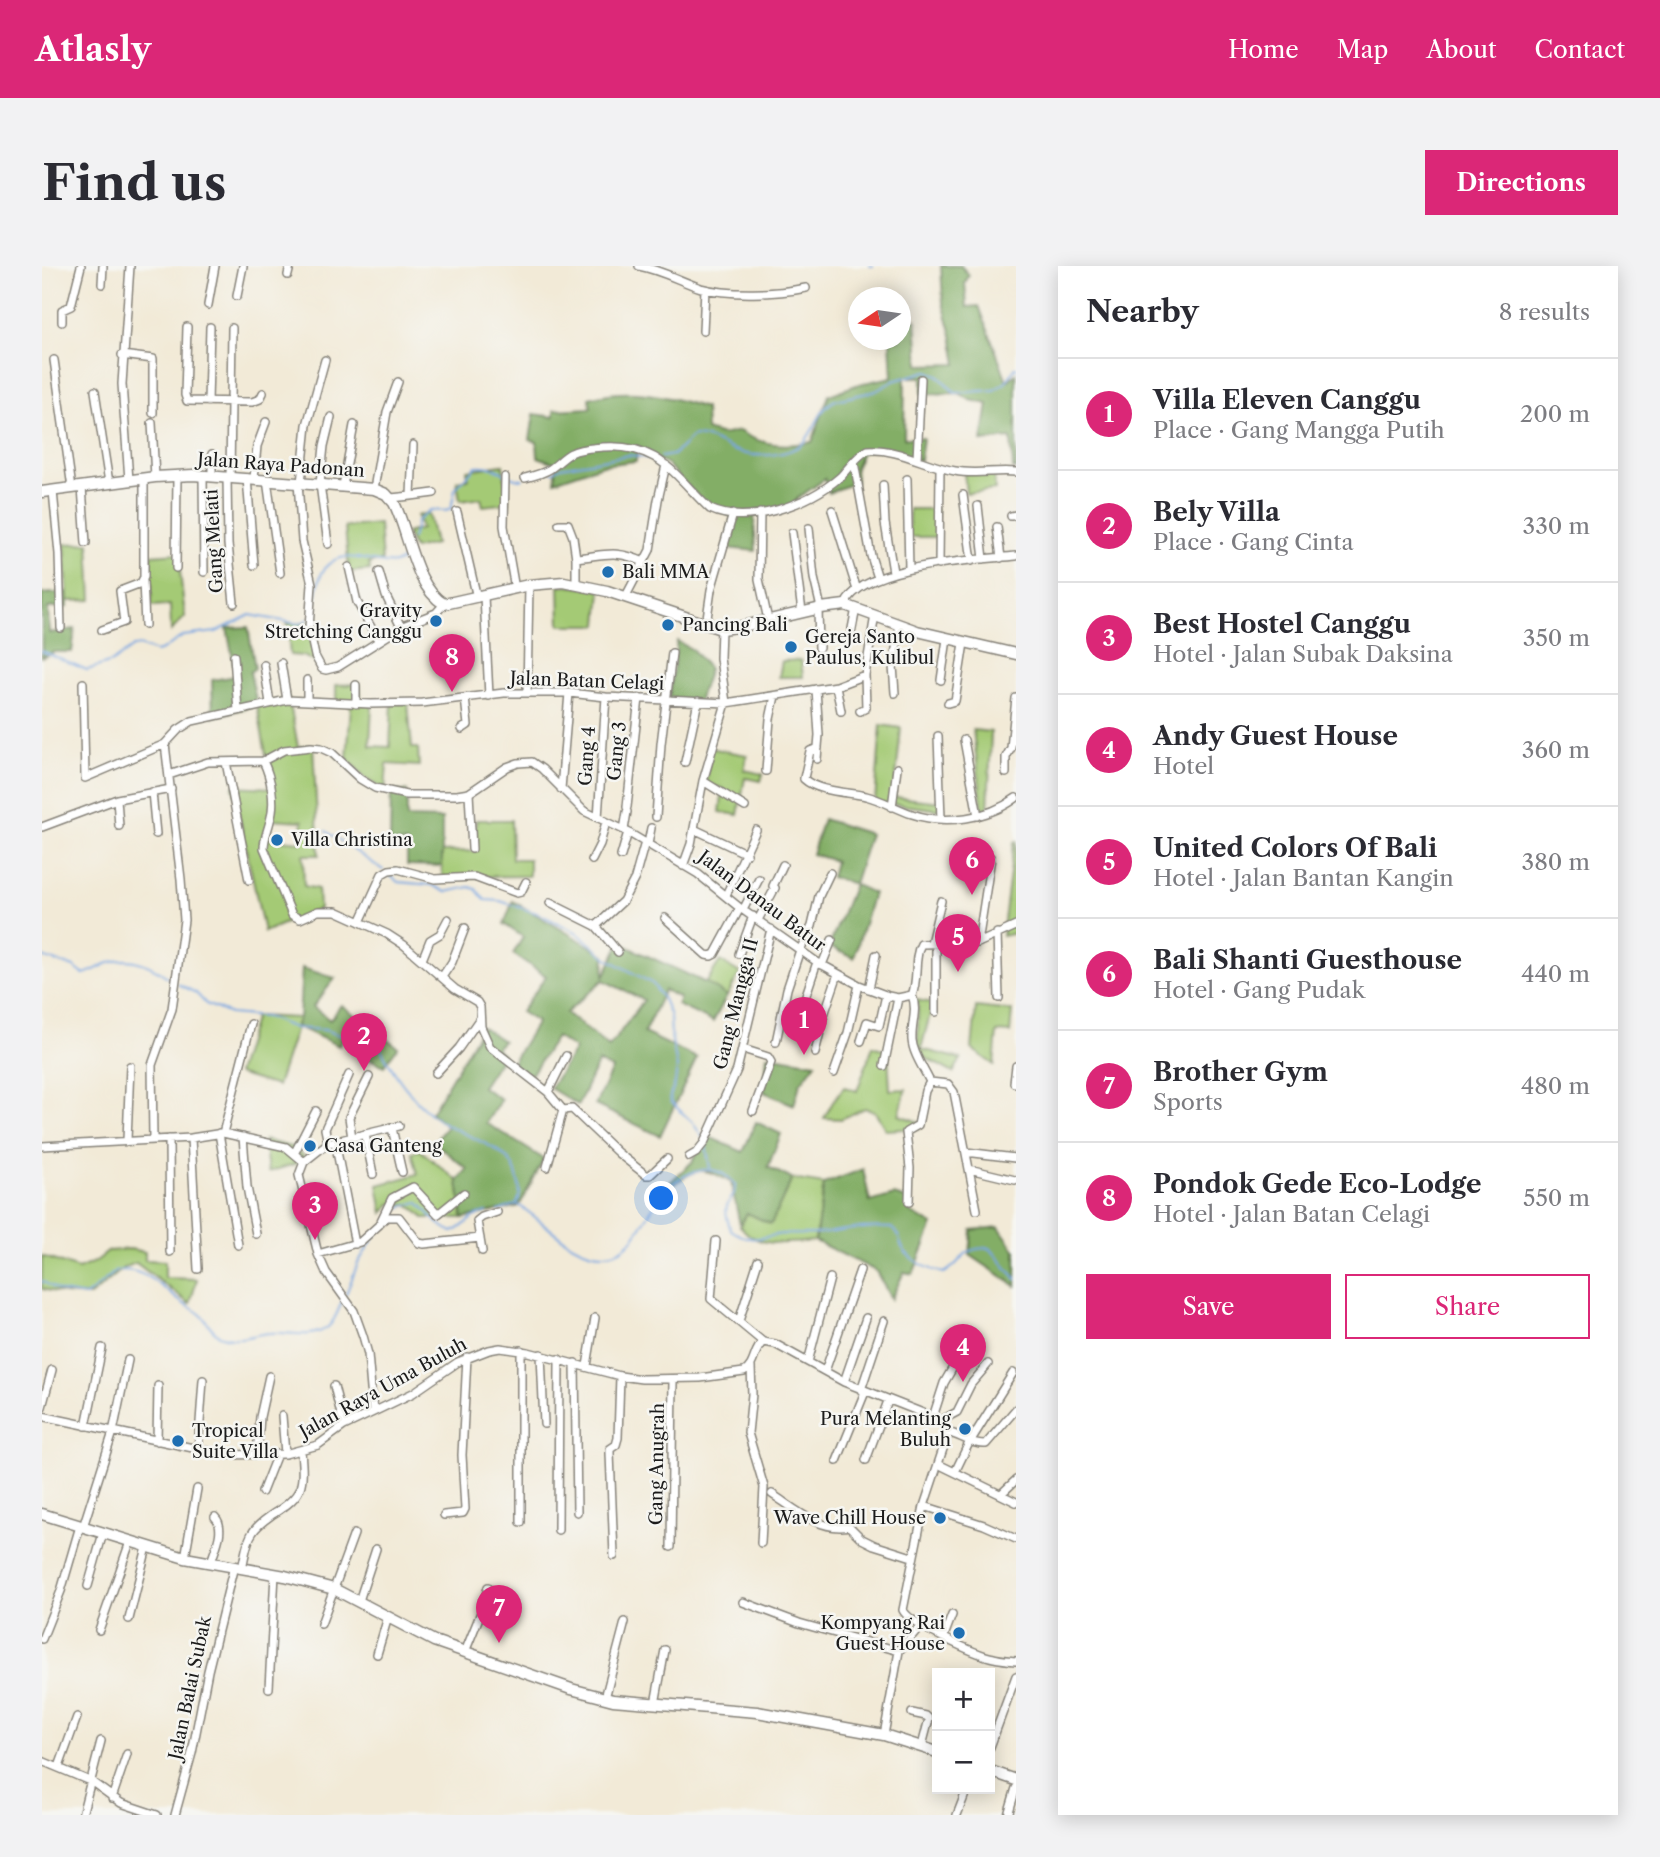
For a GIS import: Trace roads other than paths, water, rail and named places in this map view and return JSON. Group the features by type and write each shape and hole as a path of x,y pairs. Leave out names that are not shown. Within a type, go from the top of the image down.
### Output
{"main road":[{"name":"Jalan Raya Padonan","path":"48,492 129,480 207,476 373,489 391,498"},
{"path":"391,498 426,585 434,597 444,604 529,585 576,583 626,596 721,629 819,608 851,606 947,639 1016,654"},
{"path":"42,1514 185,1558 275,1574 334,1589 434,1641 570,1689 605,1698 655,1704 733,1708 884,1735 932,1750"},
{"path":"995,1773 1016,1780"}],"street":[{"path":"62,323 62,310 71,306 81,266"},
{"path":"102,284 103,266"},
{"path":"129,480 122,355 130,266"},
{"path":"208,304 215,266"},
{"path":"237,296 243,266"},
{"path":"288,275 290,266"},
{"path":"639,266 665,272 705,289 773,293 806,288"},
{"path":"703,331 705,289"},
{"path":"187,327 185,398 188,402 256,401 263,393"},
{"path":"208,402 210,327"},
{"name":"Gang Melati","path":"232,328 227,526 233,603"},
{"path":"122,355 153,359 153,413"},
{"path":"54,360 86,543"},
{"path":"325,360 307,425 299,483 302,541 312,584 309,628 318,665 326,670 338,667 378,640 436,613 444,604"},
{"path":"917,459 921,379"},
{"path":"373,489 387,412 398,382"},
{"path":"95,391 109,483"},
{"path":"328,544 320,484 324,446 331,417"},
{"path":"254,565 250,479 257,446 266,422"},
{"path":"145,625 143,581 152,423"},
{"path":"343,486 354,425"},
{"path":"411,496 413,445"},
{"path":"525,478 550,470 570,453 590,448 630,448 649,453 666,465 710,509 733,514 760,513 796,504 828,486 864,452 875,450 917,459 940,468 973,473 1016,472"},
{"path":"204,572 207,476 212,454"},
{"path":"854,462 868,541 878,578"},
{"path":"626,596 652,543 666,465"},
{"path":"939,565 940,468"},
{"path":"176,568 177,476"},
{"path":"505,477 504,526 515,589"},
{"path":"907,479 909,569"},
{"path":"268,480 280,573"},
{"path":"883,485 892,572"},
{"path":"48,492 59,554 61,628"},
{"path":"391,498 434,493"},
{"path":"963,495 972,561"},
{"path":"978,506 984,559"},
{"path":"832,510 857,590 851,606 851,634"},
{"path":"457,512 480,597 489,696"},
{"path":"760,513 760,579 768,620"},
{"path":"706,625 711,590 733,514"},
{"path":"559,524 566,523 570,526 576,558 576,583"},
{"path":"997,527 1001,558"},
{"path":"808,528 819,608 819,648"},
{"path":"792,533 802,612"},
{"path":"576,558 598,557 612,552 644,562"},
{"path":"857,590 892,572 1016,556"},
{"path":"349,567 357,602 378,640"},
{"path":"379,572 384,591 401,628"},
{"path":"102,629 124,622 120,591 143,581"},
{"path":"527,692 529,585"},
{"path":"860,711 866,708 865,675 875,615"},
{"path":"895,693 893,666 900,625"},
{"name":"Jalan Danau Batur","path":"721,629 719,645 726,703 703,781 684,866 819,964 859,985 886,995 898,998 912,995"},
{"path":"941,680 947,639"},
{"path":"948,704 955,701 958,691 964,643"},
{"path":"656,817 672,653"},
{"path":"234,656 237,711"},
{"path":"281,663 287,700"},
{"path":"264,665 270,703"},
{"name":"Jalan Batan Celagi","path":"83,683 85,778 164,744 192,721 287,700 356,704 438,702 527,692 569,692 606,697 726,703 836,686 865,675"},
{"path":"307,680 307,700"},
{"path":"356,685 356,704"},
{"path":"836,686 841,711"},
{"path":"816,688 817,759"},
{"path":"561,789 569,692"},
{"path":"766,771 770,719 775,696"},
{"name":"Gang 4","path":"592,860 601,820 606,697"},
{"path":"462,729 468,725 465,698"},
{"name":"Gang 3","path":"621,856 626,831 639,698"},
{"path":"1006,773 1006,757 1011,748 1016,698"},
{"path":"685,762 698,701"},
{"path":"937,736 941,818"},
{"path":"964,740 978,816"},
{"path":"153,1139 152,1065 172,1009 184,920 164,744"},
{"path":"169,775 208,762 263,761 284,750 321,748 332,753 360,779 375,788 420,796 457,796 469,793 499,771 524,761 532,762 542,769 575,805 626,831 684,866"},
{"path":"818,748 810,751 804,778 813,785 870,797 923,817 978,816 1004,807 1016,798"},
{"path":"263,761 272,801 271,820 264,839 264,848 292,915 300,919 329,909 387,934 455,989 477,1002 484,1037 491,1047 548,1092 563,1110"},
{"path":"226,762 249,880"},
{"path":"892,807 897,768"},
{"path":"703,781 745,807"},
{"path":"42,827 117,799 171,789"},
{"path":"152,792 156,834"},
{"path":"469,793 472,849"},
{"path":"117,799 119,826"},
{"path":"685,822 747,855"},
{"path":"596,926 623,901 635,878 651,828"},
{"path":"726,895 747,855 756,830"},
{"path":"978,943 992,858"},
{"path":"739,954 755,918 775,888 773,886 782,865"},
{"path":"360,922 382,874 389,870 398,869 435,879 474,877 517,893 526,882"},
{"path":"776,1042 787,989 800,950 812,926 819,896 830,873"},
{"path":"665,918 706,955 711,956 715,954 759,879"},
{"path":"936,1012 930,943 941,901"},
{"path":"550,903 596,926 618,953"},
{"path":"422,960 430,940 440,934 448,919"},
{"path":"930,1082 912,1039 916,1010 912,995 917,974 918,950 930,943 978,943 1016,926"},
{"path":"442,978 452,962 465,928"},
{"name":"Gang Mangga II","path":"689,1157 704,1143 729,1089 743,1049 771,929"},
{"path":"997,933 999,998"},
{"path":"797,1031 801,1010 819,964 832,940"},
{"path":"869,989 877,955"},
{"path":"815,1053 838,974"},
{"path":"834,1073 848,1033 859,985"},
{"path":"861,1041 867,1022 880,1026 886,995"},
{"path":"884,1066 898,998"},
{"path":"436,1073 459,1048 480,1017"},
{"path":"239,1245 221,1133 251,1024"},
{"path":"743,1049 768,1057 771,1062 753,1111"},
{"path":"548,1092 566,1056"},
{"path":"127,1140 130,1066"},
{"path":"1014,1083 1016,1066"},
{"path":"349,1075 325,1129 332,1142 355,1244"},
{"path":"352,1138 349,1117 369,1077"},
{"path":"930,1082 948,1084 954,1092 977,1210"},
{"path":"909,1202 910,1168 906,1132 918,1125 925,1091 930,1082"},
{"path":"563,1110 572,1109 618,1153 646,1175 650,1175 667,1158"},
{"path":"547,1167 563,1110"},
{"path":"295,1152 316,1111"},
{"path":"373,1412 368,1354 354,1311 326,1272 318,1254 299,1175 304,1162 332,1142 396,1127 402,1172"},
{"path":"42,1146 191,1138 221,1133 286,1147 304,1162"},
{"path":"365,1134 373,1174"},
{"path":"243,1137 247,1187 256,1234"},
{"path":"191,1138 198,1269"},
{"path":"169,1139 170,1252"},
{"path":"966,1152 1015,1158"},
{"path":"969,1169 1015,1180"},
{"path":"318,1254 355,1244 371,1235 382,1220 392,1198 412,1187 438,1214 464,1193"},
{"path":"482,1251 477,1221 498,1212"},
{"path":"382,1220 399,1217 415,1239 425,1244 480,1238"},
{"path":"716,1241 710,1295 716,1304 763,1342 775,1344 863,1391 937,1419 947,1432 962,1436 970,1442 986,1444 1016,1409"},
{"path":"739,1321 758,1261"},
{"path":"825,1371 860,1270"},
{"path":"808,1362 830,1278"},
{"path":"587,1366 594,1318"},
{"path":"844,1382 866,1318"},
{"path":"837,1461 863,1391 884,1321"},
{"path":"761,1543 764,1487 748,1433 752,1394 751,1367 757,1348 763,1342"},
{"path":"86,1426 102,1348"},
{"name":"Jalan Raya Uma Buluh","path":"42,1416 226,1455 281,1454 318,1445 344,1426 413,1393 467,1357 500,1348 541,1354 620,1376 673,1380 744,1372 751,1367"},
{"path":"521,1350 521,1522"},
{"path":"541,1354 544,1424"},
{"path":"444,1516 463,1513 465,1509 462,1454 467,1357"},
{"path":"937,1419 936,1401 949,1371 959,1357"},
{"path":"558,1530 559,1359"},
{"path":"42,1639 61,1591 113,1432 128,1360"},
{"path":"575,1363 577,1511"},
{"path":"937,1419 957,1412 971,1384 988,1364"},
{"path":"42,1406 52,1370"},
{"path":"955,1472 970,1442 1013,1373"},
{"path":"257,1455 260,1417 269,1376"},
{"path":"614,1556 610,1449 616,1445 618,1438 620,1376"},
{"path":"198,1450 203,1380"},
{"name":"Gang Anugrah","path":"671,1548 673,1380"},
{"path":"157,1441 158,1386"},
{"path":"334,1386 344,1426"},
{"path":"866,1460 888,1401"},
{"path":"262,1492 281,1454 282,1416"},
{"path":"947,1432 924,1506 903,1610 908,1618 982,1655 1016,1661"},
{"name":"Jalan Balai Subak","path":"175,1815 192,1753 208,1671 238,1567 251,1534 300,1492 303,1481 301,1451"},
{"path":"938,1464 1016,1502"},
{"path":"1001,1494 1016,1480"},
{"path":"185,1558 197,1489"},
{"path":"772,1494 811,1520 835,1529 849,1526 862,1539 874,1545 912,1557"},
{"path":"924,1506 984,1525 1016,1539"},
{"path":"211,1562 220,1527 215,1517"},
{"path":"88,1586 103,1533"},
{"path":"321,1624 354,1534"},
{"path":"99,1630 130,1542"},
{"path":"129,1619 147,1547"},
{"path":"359,1601 376,1549"},
{"path":"269,1688 275,1574"},
{"path":"465,1652 488,1587"},
{"path":"743,1602 809,1626 899,1651"},
{"path":"944,1636 952,1615"},
{"path":"377,1654 388,1617"},
{"path":"605,1698 625,1622"},
{"path":"884,1735 899,1651 921,1625"},
{"path":"655,1704 665,1650"},
{"path":"995,1733 1016,1676"},
{"path":"912,1713 929,1719 922,1746"},
{"path":"59,1767 77,1717"},
{"path":"82,1815 101,1741"},
{"path":"112,1798 127,1754"},
{"path":"42,1761 92,1782 112,1798 157,1815"},
{"path":"1008,1815 1016,1788"},
{"path":"957,1815 965,1794"}],"waterway":[{"path":"661,457 673,455 693,436 706,438 746,454 763,455 790,451 803,443 822,413 836,400 876,391 893,381 927,371 938,375 955,393 994,390 1005,383 1016,367"},
{"path":"552,472 561,467 629,455 649,458"},
{"path":"412,539 417,521 430,510 451,509 455,489 476,466 491,467 511,477 523,479"},
{"path":"314,608 321,575 332,561 355,558 391,564 400,561 407,554"},
{"path":"42,651 87,670 112,662 133,647 139,646 156,652 183,636 216,632 250,615 300,624 308,619"},
{"path":"326,831 383,870"},
{"path":"387,873 398,882 432,885 446,892 470,887 476,889 485,900 500,901 537,913 576,932 610,960 653,984 670,1016 677,1067 671,1102 693,1123 703,1138"},
{"path":"42,957 74,967 83,974 106,964 135,961 151,967 173,981"},
{"path":"178,984 196,993 206,1004 230,1014 266,1017 294,1028 325,1030 339,1035 366,1034 376,1040 398,1078 427,1111 507,1158 518,1180 520,1193 517,1203"},
{"path":"706,1146 710,1168"},
{"path":"499,1211 517,1204 570,1243 593,1253 605,1254 619,1251 630,1242 657,1201 683,1176 713,1170 725,1175 735,1185 726,1215 731,1230 739,1235 757,1238 892,1228 905,1252 933,1270 944,1273 972,1250 990,1248 1016,1279"},
{"path":"393,1214 400,1207 418,1202 439,1224 452,1232 487,1212"},
{"path":"346,1294 358,1263 378,1231"},
{"path":"42,1281 61,1292 86,1296 116,1271 134,1271 150,1278 197,1312 213,1330 228,1338 322,1331 333,1321 343,1299"}],"place":[{"name":"Bali MMA","path":"608,572"},
{"name":"Gravity Stretching Canggu","path":"436,621"},
{"name":"Pancing Bali","path":"668,625"},
{"name":"Gereja Santo Paulus, Kulibul","path":"791,647"},
{"name":"Pondok Gede Eco-Lodge","path":"452,692"},
{"name":"Villa Christina","path":"277,840"},
{"name":"Bali Shanti Guesthouse","path":"972,895"},
{"name":"United Colors Of Bali","path":"958,972"},
{"name":"Villa Eleven Canggu","path":"804,1055"},
{"name":"Bely Villa","path":"364,1071"},
{"name":"Casa Ganteng","path":"310,1146"},
{"name":"Best Hostel Canggu","path":"315,1240"},
{"name":"Andy Guest House","path":"963,1382"},
{"name":"Pura Melanting Buluh","path":"965,1429"},
{"name":"Tropical Suite Villa","path":"178,1441"},
{"name":"Wave Chill House","path":"940,1518"},
{"name":"Kompyang Rai Guest House","path":"959,1633"},
{"name":"Brother Gym","path":"499,1643"}]}
